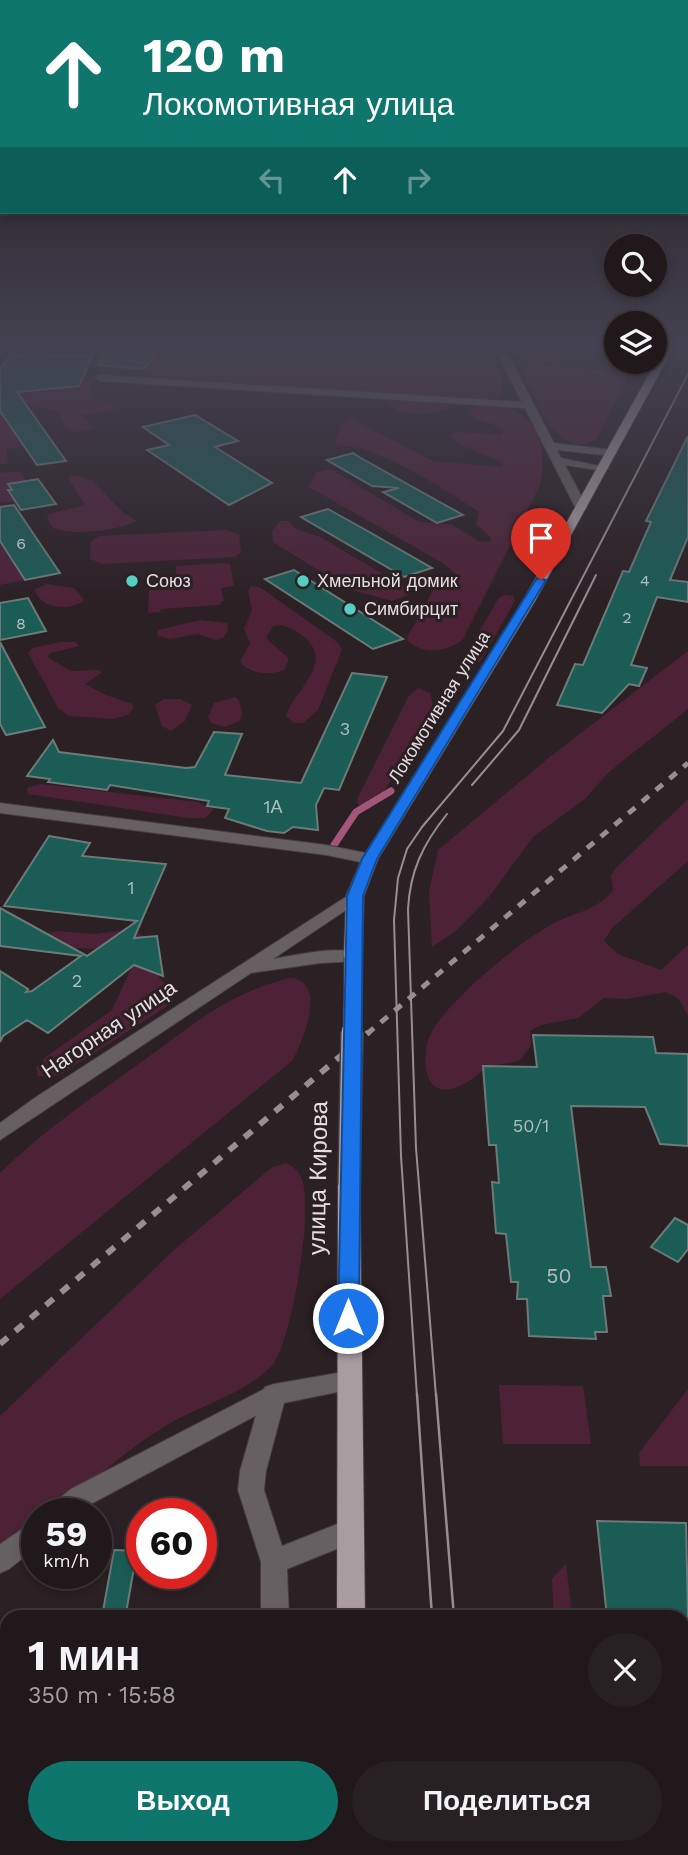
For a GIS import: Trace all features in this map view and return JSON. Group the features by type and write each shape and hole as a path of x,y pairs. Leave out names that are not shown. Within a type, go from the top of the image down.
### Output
{"main road":[{"name":"Локомотивная улица","path":"353,953 355,896 370,859 529,601 622,434"},
{"name":"улица Кирова","path":"351,1610 349,1185 353,953"}],"street":[{"path":"543,434 581,507"},
{"path":"550,446 612,453"},
{"path":"558,461 604,468"},
{"path":"0,808 326,850 370,859"},
{"name":"Нагорная улица","path":"0,1133 187,1004 247,969 355,896"},
{"name":"Нагорная улица","path":"247,969 353,953"},
{"path":"79,1498 274,1394 349,1381"},
{"path":"274,1394 253,1471 251,1490 274,1562 275,1610"},
{"path":"274,1562 350,1531"},
{"path":"0,1560 21,1544"}],"shaded area":[{"path":"0,434 15,434 24,447 6,449 8,463 0,464"},
{"path":"338,434 381,434 433,461 503,467 502,462 460,445 450,435 537,434 542,456 541,483 463,639 443,649 420,648 407,640 408,636 435,587 454,583 457,575 443,563 309,487 316,472 330,469 418,521 453,525 478,541 490,542 491,538 476,524 479,512 463,501 395,462 362,449 335,443"},
{"path":"558,434 599,434 596,439 582,444 569,442"},
{"path":"20,471 26,481 8,484 15,501 0,503 0,473"},
{"path":"74,475 90,479 124,513 136,521 94,531 71,532 53,528 47,518 49,514 85,505 68,478"},
{"path":"280,521 288,521 296,529 320,537 403,586 408,595 392,601 349,589 273,542 272,531"},
{"path":"226,530 239,534 241,552 235,557 102,564 90,559 91,541 100,536"},
{"path":"0,541 24,580 0,585"},
{"path":"230,564 234,586 221,588 224,600 219,605 161,609 160,612 148,613 149,590 168,590 168,575 176,574 176,566"},
{"path":"47,584 74,588 84,600 64,607 48,604 37,596 35,589"},
{"path":"251,586 261,588 337,642 342,649 318,710 303,723 294,723 286,716 314,667 316,657 313,647 304,637 286,627 273,626 266,638 289,659 284,670 260,673 240,662 250,643 244,629 252,610 248,591"},
{"path":"505,595 513,596 515,601 480,662 467,663 463,659 499,598"},
{"path":"200,620 227,623 228,630 223,638 216,640 198,634 170,639 157,635 158,630"},
{"path":"75,642 79,646 51,653 47,657 71,671 100,670 101,673 85,684 133,704 133,709 127,715 114,719 69,716 58,708 28,653 32,648"},
{"path":"688,651 688,709 609,772 586,798 533,837 489,897 456,931 432,947 429,892 438,850 551,756"},
{"path":"418,688 430,693 433,706 431,714 378,801 369,807 358,805 357,800 409,696"},
{"path":"235,697 239,700 242,714 239,721 225,727 211,723 208,717 214,703"},
{"path":"164,699 180,699 192,705 185,721 171,731 162,726 155,705"},
{"path":"40,784 197,802 214,809 205,818 188,818 28,794 27,788"},
{"path":"688,799 688,861 612,928 604,941 618,954 661,970 688,945 688,1016 679,999 666,992 627,999 604,998 578,1018 541,1025 530,1031 531,1046 520,1060 489,1067 455,1088 445,1090 431,1083 426,1066 427,1044 433,1029 446,1012 483,975 543,929 601,902 613,890 611,875 616,868"},
{"path":"126,930 137,932 152,942 159,977 173,992 173,999 166,1007 58,1076 38,1076 36,1067 47,1056 112,1010 131,969 124,961 107,952 58,949 42,934 59,931 94,934"},
{"path":"289,978 301,981 308,988 310,999 307,1026 292,1061 0,1299 0,1173 68,1115 193,1024 246,993"},
{"path":"286,1163 299,1173 304,1186 305,1202 304,1232 291,1316 273,1364 237,1391 167,1425 108,1467 72,1498 21,1498 21,1540 0,1557 0,1416 174,1250 271,1168"},
{"path":"499,1385 583,1386 591,1444 503,1444"},
{"path":"688,1389 688,1466 640,1466 639,1453"},
{"path":"566,1564 571,1610 554,1610 552,1579"}],"building":[{"path":"15,434 47,434 66,461 37,465"},
{"path":"152,434 226,434 238,441 215,447 272,483 229,505 147,450 169,445"},
{"path":"688,436 688,537 670,580 688,582 688,602 657,597 631,665 647,668 639,686 629,684 602,713 557,705 575,664 583,665 623,571 629,572 651,522 646,521"},
{"path":"353,453 463,515 437,523 383,492 399,488 372,486 327,460"},
{"path":"38,479 56,504 21,510 8,490 12,490 8,484"},
{"path":"14,505 60,573 25,580 0,541 0,507"},
{"path":"328,509 432,568 404,577 301,517"},
{"path":"294,570 403,639 373,649 265,579"},
{"path":"28,598 46,631 0,640 0,603"},
{"path":"0,642 45,727 6,735 0,724"},
{"path":"352,673 387,677 339,790 324,788 316,805 318,830 293,827 284,833 267,831 225,818 229,809 207,806 209,801 110,785 107,790 48,782 50,779 27,776 53,740 59,752 195,767 214,732 242,734 225,775 301,783"},
{"path":"49,836 90,843 82,856 166,864 134,938 157,936 163,976 134,965 48,1033 27,1020 3,1036 0,1042 0,971 28,989 26,992 32,991 81,956 0,946 0,908 87,956 137,921 4,906"},
{"path":"533,1035 653,1037 656,1053 688,1054 688,1146 660,1144 645,1107 571,1106 591,1267 606,1267 611,1296 603,1296 607,1332 595,1332 596,1339 529,1336 527,1299 517,1299 518,1282 511,1282 506,1234 496,1233 492,1182 499,1183 496,1145 489,1145 483,1066 537,1067"},
{"path":"675,1218 688,1225 688,1249 678,1262 651,1247"},
{"path":"597,1521 686,1523 688,1610 606,1610"},
{"path":"114,1550 126,1551 126,1589 130,1589 127,1610 103,1610 107,1589 112,1589"}],"waterway":[{"path":"334,845 356,812 391,791"}],"tram line":[{"path":"417,1396 401,1156 394,920 398,878 407,849 422,827 503,731 657,434"},
{"path":"472,785 519,730 596,575"},
{"path":"436,1396 416,1148 408,909 419,859 447,814"},
{"path":"417,1394 432,1610"},
{"path":"436,1394 453,1610"}],"railway":[{"path":"367,1034 688,763"},
{"path":"0,1344 369,1032"}],"place":[{"name":"Союз","path":"132,581"},
{"name":"Хмельной домик","path":"303,581"},
{"name":"Симбирцит","path":"350,609"}],"route":[{"path":"348,1318 355,896 370,859 541,580"}]}
